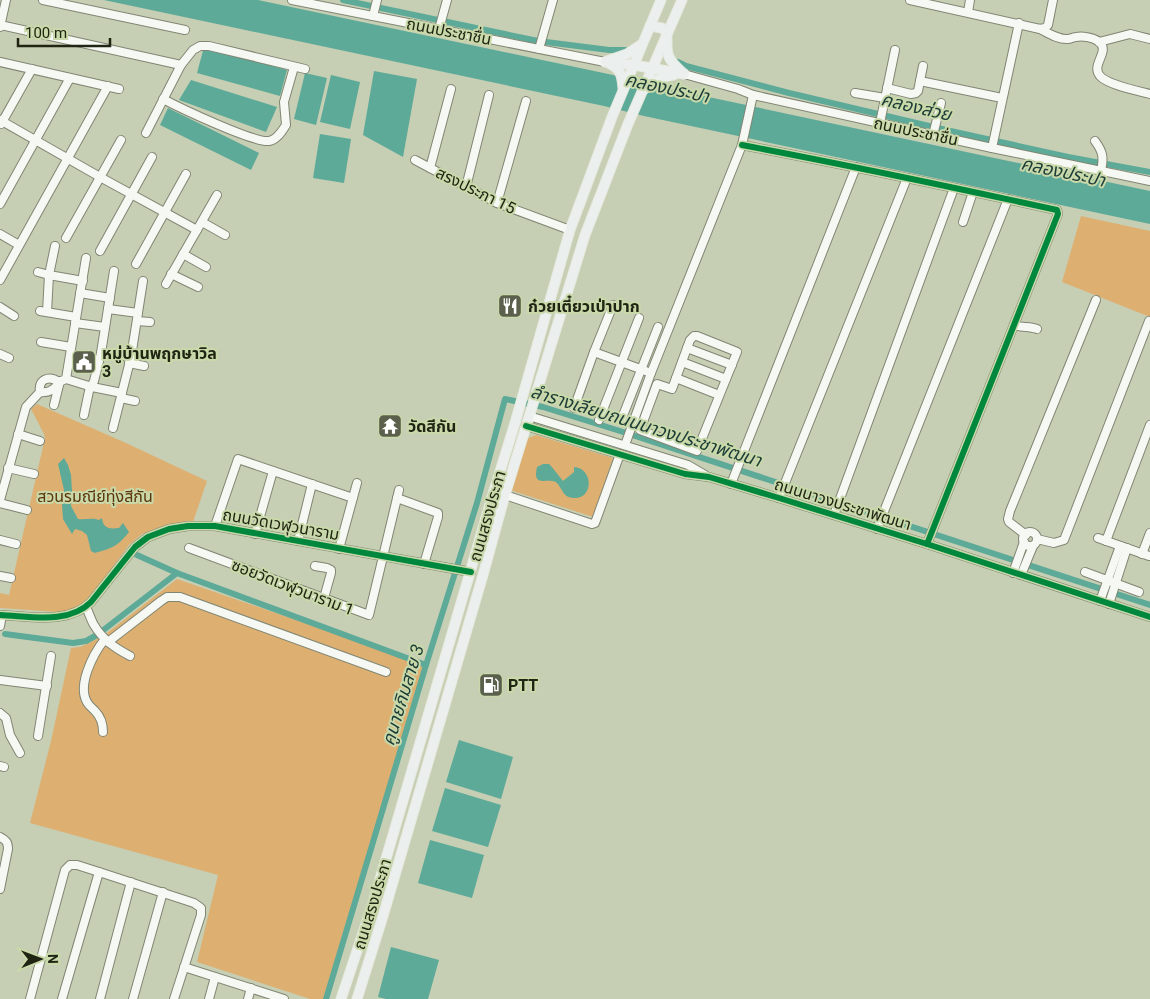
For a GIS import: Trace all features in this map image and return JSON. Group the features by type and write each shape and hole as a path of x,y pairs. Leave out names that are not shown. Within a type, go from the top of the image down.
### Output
{"main road":[{"path":"605,62 616,67 625,77 634,65 661,0"},
{"name":"ถนนสรงประภา","path":"357,999 386,907 505,495 585,235 629,119 641,91 648,82 651,68 682,0"},
{"path":"650,26 662,28 667,33 666,50 669,59 684,74"},
{"path":"605,62 627,54 642,44"},
{"path":"605,62 684,74"},
{"path":"648,82 671,75 684,74"},
{"name":"ถนนสรงประภา","path":"342,999 373,903 467,572 519,410 570,230 623,90 625,77"},
{"path":"613,114 629,119"},
{"path":"545,316 559,320"},
{"path":"519,410 531,412"},
{"path":"515,423 526,426"},
{"path":"373,903 386,907"}],"street":[{"path":"6,0 0,26 181,65"},
{"path":"43,0 185,30"},
{"name":"ถนนประชาชื่น","path":"292,0 373,15 440,23 541,44 605,62"},
{"path":"373,15 377,0"},
{"path":"440,23 447,0"},
{"path":"541,44 553,0"},
{"path":"910,0 1040,29 1061,38 1068,39 1078,36 1093,38 1103,48 1097,69 1101,77 1150,94"},
{"path":"968,12 970,0"},
{"path":"1040,29 1048,25 1053,0"},
{"path":"993,143 1019,24"},
{"path":"1099,42 1130,34 1150,38"},
{"path":"146,134 181,65 193,50 200,46 305,69"},
{"path":"881,118 895,50"},
{"path":"0,62 119,89"},
{"path":"887,88 914,94 918,91 923,66"},
{"path":"163,99 243,134 263,141 271,141 277,137 286,125 284,102 294,67"},
{"path":"32,69 1,123 36,140 197,230"},
{"name":"ถนนประชาชื่น","path":"684,74 753,95 881,118 1102,166 1150,181"},
{"path":"0,204 70,78"},
{"path":"920,81 1002,98"},
{"path":"0,280 108,86"},
{"name":"สรงประภา 15","path":"451,88 430,168 497,203 570,230"},
{"path":"855,93 886,98"},
{"path":"466,187 490,95"},
{"path":"625,445 651,373 743,142 753,95"},
{"path":"497,203 526,101"},
{"path":"934,130 941,103"},
{"path":"66,238 120,140"},
{"path":"1095,141 1102,151 1102,166"},
{"path":"743,142 1057,210 1058,213 929,538"},
{"path":"100,251 152,157"},
{"path":"415,160 430,168"},
{"path":"731,484 856,167"},
{"path":"136,264 186,174"},
{"path":"780,494 907,178"},
{"path":"834,516 954,188"},
{"path":"963,222 973,192"},
{"path":"166,284 217,194"},
{"path":"878,526 1008,199"},
{"path":"202,222 225,235"},
{"path":"0,234 19,245"},
{"path":"55,246 43,312 105,327"},
{"path":"183,254 206,267"},
{"path":"54,406 71,347 86,258"},
{"path":"84,415 101,352 114,270"},
{"path":"38,272 82,281"},
{"path":"171,274 198,287"},
{"path":"113,428 130,360 143,281"},
{"path":"80,294 110,298"},
{"path":"1096,300 1008,518 1009,522 1025,538 1028,546 1035,543 1054,543 1064,540 1149,321"},
{"path":"574,408 613,305"},
{"path":"0,308 14,316"},
{"path":"108,309 150,322"},
{"path":"639,318 600,417 620,420 622,418 658,327"},
{"path":"1014,325 1022,328 1030,327 1037,329"},
{"path":"697,336 737,352 697,451 640,430 657,384 672,389 687,348 690,340 697,336"},
{"path":"41,342 71,347"},
{"path":"687,348 732,365"},
{"path":"101,352 144,366"},
{"path":"594,352 651,373"},
{"path":"0,354 9,358"},
{"path":"682,362 726,379"},
{"path":"26,510 0,502 2,486 26,407 38,394 42,382 52,378 121,395 135,401"},
{"path":"676,378 720,395"},
{"path":"38,394 52,391 61,381"},
{"name":"ถนนนาวงประชาพัฒนา","path":"531,412 688,465 709,477"},
{"name":"ถนนนาวงประชาพัฒนา","path":"526,426 685,474 709,477 731,484 780,494 834,516 929,538 1017,574 1100,601 1111,600 1150,617"},
{"path":"1150,426 1102,539 1146,555 1150,533"},
{"path":"18,434 40,441"},
{"path":"505,495 592,524 595,523 620,454"},
{"path":"215,526 238,459 353,498"},
{"path":"8,468 34,474"},
{"path":"255,534 273,471"},
{"path":"339,549 357,483"},
{"path":"298,541 312,484"},
{"path":"383,557 398,494 438,514 424,564"},
{"name":"ถนนวัดเวฬุวนาราม","path":"1,615 60,617 73,614 86,607 135,547 148,537 169,529 188,526 215,526 467,572"},
{"path":"1017,574 1025,538 1028,533 1033,533 1035,535 1035,543 1021,561"},
{"path":"0,540 16,544"},
{"path":"1111,600 1123,547"},
{"path":"1100,601 1104,586 1123,547"},
{"name":"ซอยวัดเวฬุวนาราม 1","path":"189,548 369,615 383,557"},
{"path":"316,566 331,570 324,598"},
{"path":"1085,572 1104,586 1115,586 1138,592"},
{"path":"0,576 11,578"},
{"path":"103,732 102,720 84,696 89,664 105,639 167,597 180,597 386,672"},
{"path":"86,607 94,625 105,639 111,645 130,656"},
{"path":"0,626 1,615"},
{"path":"38,736 51,656"},
{"path":"0,680 46,686"},
{"path":"0,713 6,718 10,735 20,753"},
{"path":"0,837 6,840 8,844 0,889"},
{"path":"30,999 65,870 70,865 77,865 163,892 194,903 201,908 201,915 174,999"},
{"path":"62,999 99,872"},
{"path":"100,999 131,882"},
{"path":"134,999 163,892"},
{"path":"184,967 283,999"},
{"path":"209,999 216,977"},
{"path":"248,999 251,988"}],"green space":[{"path":"1081,216 1150,231 1150,317 1062,282"},
{"name":"สวนรมณีย์ทุ่งสีกัน","path":"37,404 207,481 193,522 161,527 142,534 129,545 88,601 72,611 58,612 0,608 0,593 9,595 45,438 31,409"},
{"path":"536,435 613,458 593,517 510,490 526,439"},
{"path":"177,579 426,665 326,999 310,999 197,962 218,875 30,823 51,741 71,648 80,647 107,633"}],"water":[{"path":"104,0 258,0 613,75 666,88 1150,191 1150,224 604,106"},
{"path":"204,47 287,70 280,96 197,73"},
{"path":"374,71 417,79 403,157 363,135"},
{"path":"305,73 327,78 316,125 294,119"},
{"path":"331,75 360,82 350,129 320,122"},
{"path":"191,80 277,107 266,132 179,100"},
{"path":"168,108 259,153 251,170 160,125"},
{"path":"320,134 351,139 344,183 313,178"},
{"path":"64,458 71,475 71,506 78,519 99,520 102,518 105,526 110,528 119,528 123,523 129,532 114,546 95,553 91,551 87,535 75,529 72,534 63,519 62,504 64,490 58,464"},
{"path":"549,464 563,481 574,472 574,467 585,472 589,483 586,493 581,497 570,498 566,496 555,482 537,479 537,467"},
{"path":"459,740 513,757 501,799 446,782"},
{"path":"445,788 501,805 488,847 432,831"},
{"path":"430,840 484,855 472,898 418,883"},
{"path":"391,947 439,960 428,999 386,999 378,997"}],"waterway":[{"name":"คลองส่วย","path":"343,0 538,41 609,50 625,50"},
{"name":"คลองส่วย","path":"678,62 686,66 789,93 946,130 1068,157 1150,172"},
{"name":"ลำรางเลียบถนนนาวงประชาพัฒนา","path":"326,999 426,665 477,503 505,399 543,407 620,431 1150,605"},
{"path":"137,555 177,573"},
{"name":"คูนายกิมสาย 3","path":"5,634 73,643 86,641 97,635 177,573 426,665"}],"cycle path":[{"path":"742,145 900,176 1057,210 1058,214 927,544"},
{"path":"526,426 685,474 709,477 779,498 1150,617"},
{"path":"0,615 48,618 71,614 82,609 91,602 135,547 148,537 169,529 188,526 215,526 471,572"}],"place":[{"name":"ก๋วยเตี๋ยวเป่าปาก","path":"510,306"},
{"name":"หมู่บ้านพฤกษาวิล 3","path":"84,362"},
{"name":"วัดสีกัน","path":"390,426"},
{"name":"PTT","path":"491,685"}],"water label":[{"name":"คลองประปา","path":"667,88"},
{"name":"คลองประปา","path":"1063,172"}]}
